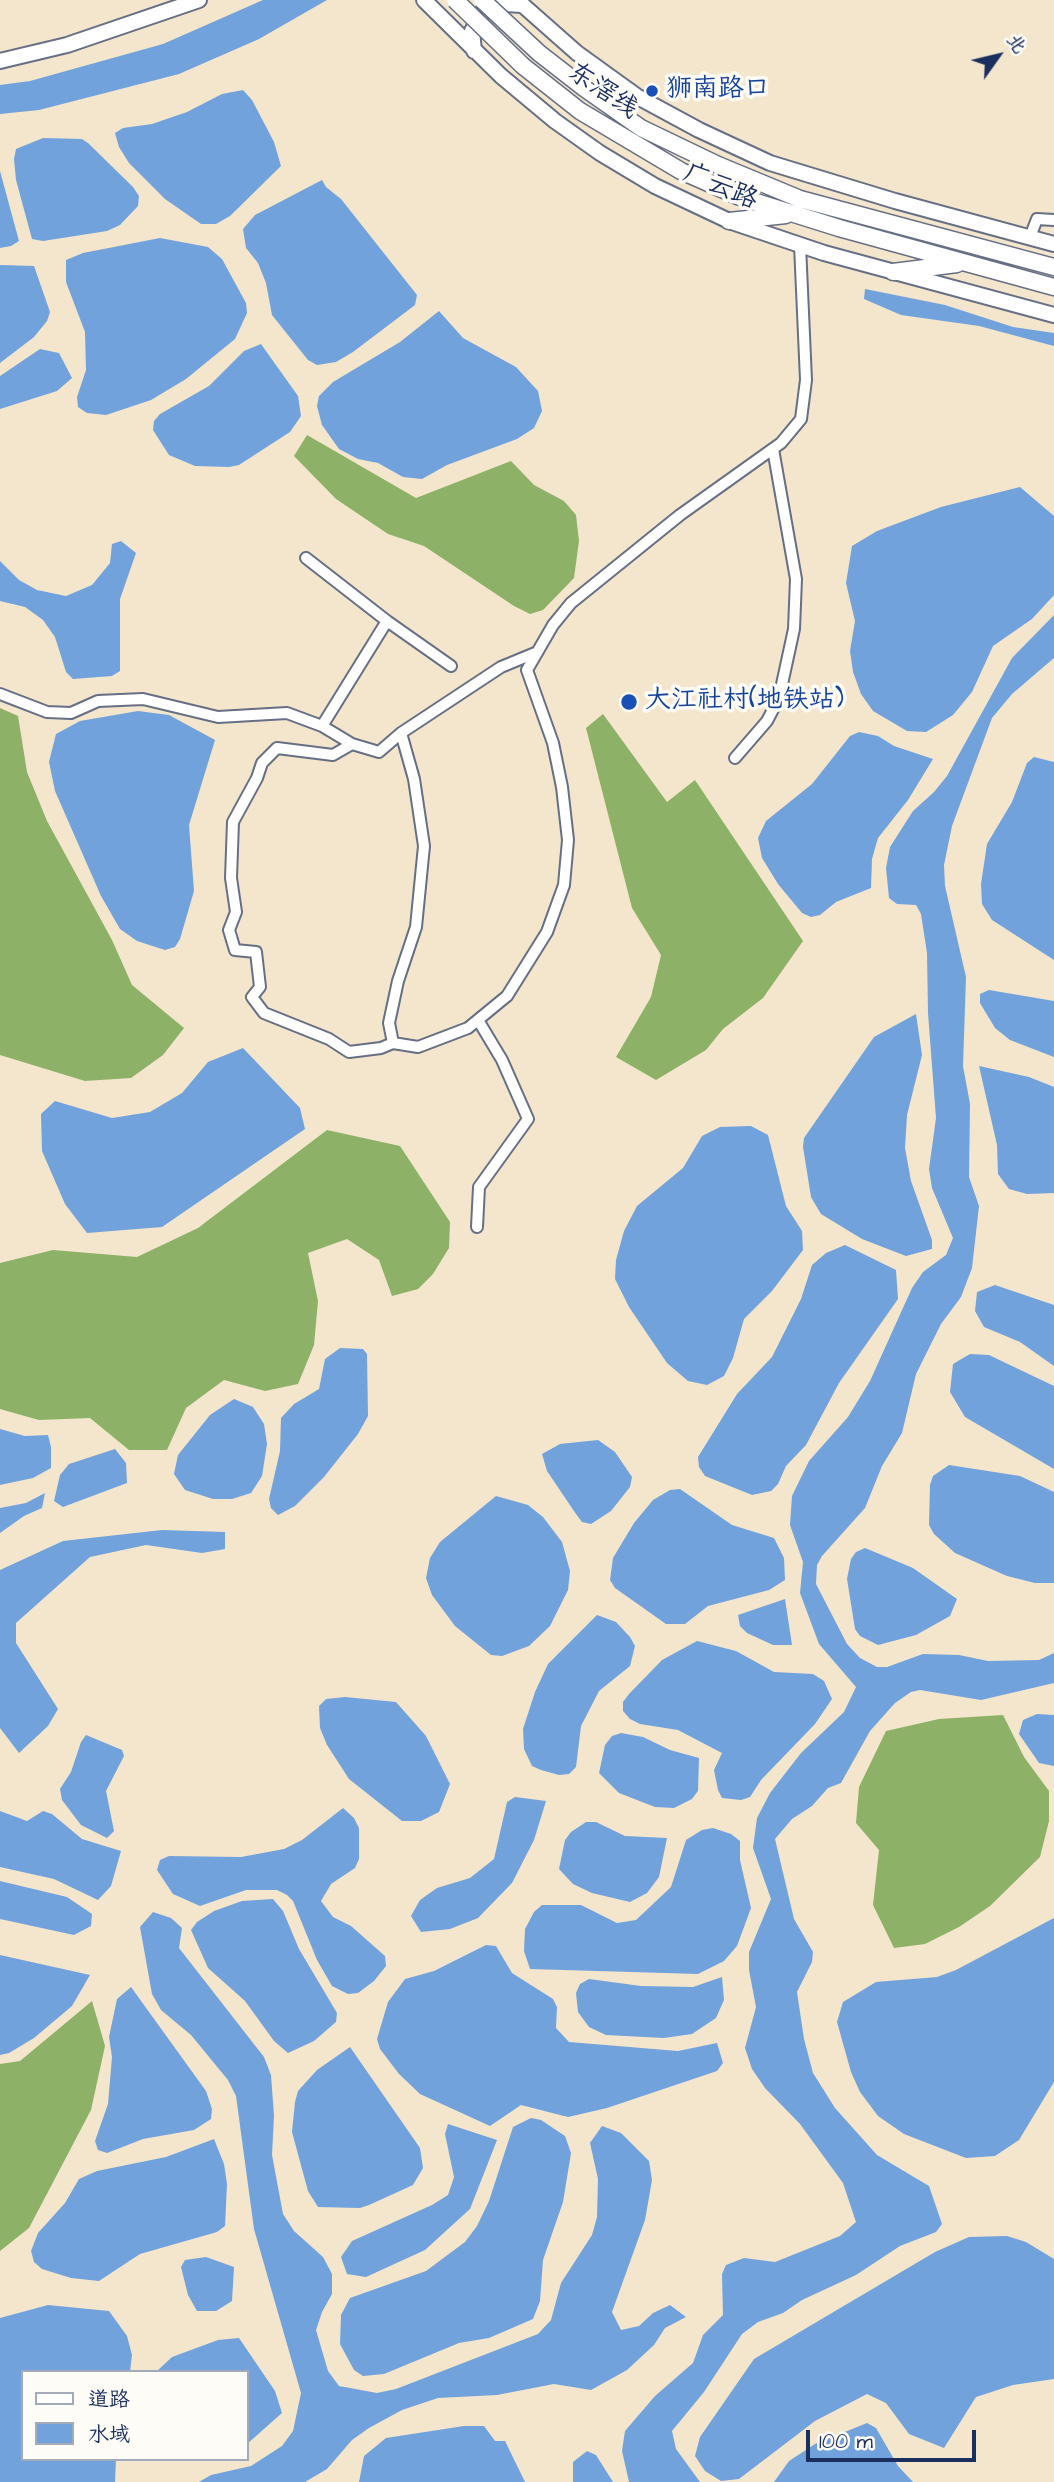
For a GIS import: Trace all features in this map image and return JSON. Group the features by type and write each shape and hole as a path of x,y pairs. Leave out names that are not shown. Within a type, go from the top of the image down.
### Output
{"main road":[{"path":"0,53 65,37 174,0"},
{"path":"0,61 67,45 199,0"},
{"name":"广云路","path":"424,0 474,51 523,94 600,153 655,187 729,221 800,245 1054,315"},
{"name":"东滘线","path":"455,0 523,66 580,111 681,171 740,197"},
{"name":"广云路","path":"482,0 539,53 641,128 718,165 800,198 1054,267"},
{"path":"474,51 472,32 483,11 519,3 577,53 638,97 758,158 895,201 1054,244"},
{"name":"广云路","path":"740,197 1054,287"},
{"path":"729,221 793,214"},
{"path":"893,272 967,263"}],"street":[{"path":"1030,237 1037,219 1054,220"},
{"path":"352,744 333,755 276,748 262,763 257,778 233,822 231,878 236,912 229,930 235,950 256,952 260,988 252,997 264,1013 317,1034 349,1052 381,1048 393,1043 418,1046 468,1028 507,996 547,932 564,885 568,840 562,788 553,743 527,670 535,653 571,603 680,515 773,449 801,419 806,380 800,245"},
{"path":"735,758 767,721 779,698 794,629 796,579 773,449"},
{"path":"306,558 387,621 451,666"},
{"path":"322,726 387,621"},
{"path":"0,694 47,712 71,713 98,701 143,699 218,716 287,713 322,726 352,744 379,752 401,733 501,667 535,653"},
{"path":"393,1043 389,1023 398,981 416,927 424,846 414,779 401,733"},
{"path":"477,1227 479,1187 528,1119 502,1060 478,1020"}],"green space":[{"path":"307,435 416,498 511,461 534,485 564,501 576,515 579,541 574,578 543,610 530,614 514,606 424,546 388,534 336,499 294,456"},
{"path":"0,708 18,716 27,772 47,821 112,940 132,985 184,1028 163,1055 131,1078 85,1081 0,1055"},
{"path":"603,714 667,802 695,780 803,941 763,998 723,1029 706,1050 656,1080 616,1057 651,997 661,955 632,908 586,728"},
{"path":"327,1130 400,1146 450,1222 449,1248 433,1274 418,1289 392,1296 379,1260 347,1239 308,1253 318,1301 314,1345 298,1384 265,1391 224,1380 186,1408 167,1450 129,1450 90,1418 39,1420 0,1409 0,1263 53,1250 137,1257 198,1228"},
{"path":"1003,1715 1024,1757 1049,1791 1049,1821 1040,1857 990,1906 959,1927 925,1944 894,1948 873,1905 879,1850 856,1823 859,1787 886,1731 939,1719"},
{"path":"92,2001 105,2046 91,2110 29,2228 0,2251 0,2064 20,2061"}],"water":[{"path":"263,0 327,0 259,39 179,74 39,110 0,114 0,85 30,81 163,44"},
{"path":"243,90 252,100 274,142 281,166 230,216 216,224 201,224 165,199 129,163 119,147 115,133 123,128 152,124 187,112 222,94"},
{"path":"43,138 82,139 88,143 133,187 139,196 138,206 120,225 107,231 43,241 32,239 16,180 14,159 16,149"},
{"path":"0,171 19,241 0,248"},
{"path":"322,180 326,187 341,199 417,295 415,305 353,352 336,362 317,365 308,360 272,315 266,283 258,263 246,248 243,229 255,215"},
{"path":"160,238 208,247 222,259 246,303 247,313 235,339 186,379 151,400 106,415 87,413 78,407 77,397 86,370 85,332 66,282 66,260 83,253"},
{"path":"0,265 34,266 50,312 47,321 34,337 0,363"},
{"path":"865,289 945,305 1013,327 1054,333 1054,346 979,326 901,315 864,299"},
{"path":"439,311 463,338 516,367 538,391 542,411 534,428 517,439 447,465 422,479 403,477 378,463 358,459 339,449 322,425 317,406 319,396 333,382 400,342"},
{"path":"261,344 298,396 301,416 290,432 239,465 229,467 195,466 169,455 153,430 154,421 160,414 209,386 244,351"},
{"path":"40,349 59,353 72,378 57,391 0,409 0,376"},
{"path":"1020,487 1054,516 1054,595 1032,619 993,646 972,692 953,715 926,732 907,731 873,711 861,694 853,672 850,651 855,621 846,583 852,546 877,531 941,507"},
{"path":"121,541 136,553 120,599 120,671 112,676 73,679 66,672 55,637 43,620 25,607 0,601 0,561 19,580 37,590 66,596 92,585 110,563 112,544"},
{"path":"1054,615 1054,658 1012,694 992,718 952,826 944,865 945,886 966,977 963,1066 970,1104 969,1177 979,1206 972,1268 961,1297 941,1324 916,1374 902,1433 882,1466 865,1508 822,1556 817,1565 816,1584 847,1644 860,1658 877,1667 887,1667 923,1654 959,1655 988,1661 1039,1660 1054,1653 1054,1683 981,1700 920,1690 911,1692 895,1703 870,1731 841,1783 828,1788 812,1806 792,1819 775,1839 794,1919 813,1952 812,1962 797,1992 804,2039 813,2073 835,2108 877,2155 929,2186 942,2224 936,2232 900,2246 856,2275 802,2300 783,2313 758,2322 742,2334 704,2392 672,2431 676,2449 700,2482 629,2482 622,2451 625,2431 655,2396 693,2363 703,2335 723,2315 722,2274 726,2265 744,2258 775,2262 840,2236 856,2222 843,2183 800,2124 765,2088 752,2069 745,2048 756,2007 749,1970 749,1952 771,1899 753,1848 757,1818 770,1793 801,1753 844,1712 856,1687 819,1644 800,1593 803,1562 790,1525 792,1496 809,1461 848,1417 870,1381 912,1288 923,1272 946,1255 953,1238 932,1188 929,1169 936,1118 928,1013 927,953 921,914 916,905 897,904 889,898 886,868 890,847 913,811 947,776 1012,658"},
{"path":"138,711 169,715 215,740 189,825 194,891 180,939 175,947 165,950 137,941 120,929 101,896 55,791 49,762 56,734 80,721"},
{"path":"859,732 878,736 894,746 933,759 908,800 878,838 872,859 871,888 836,902 820,915 811,917 802,913 778,884 762,858 758,838 766,821 812,784 850,736"},
{"path":"1034,757 1054,762 1054,960 992,920 982,904 981,884 987,844 1012,802 1027,763"},
{"path":"989,990 1054,1001 1054,1057 1010,1040 995,1028 980,1003 980,994"},
{"path":"916,1014 922,1055 907,1115 905,1148 911,1181 932,1240 932,1249 906,1256 862,1239 821,1214 811,1197 803,1147 804,1138 874,1037"},
{"path":"243,1048 300,1108 305,1129 162,1227 87,1233 65,1204 42,1151 41,1114 55,1101 112,1118 150,1112 182,1093 208,1062"},
{"path":"979,1066 1029,1077 1054,1087 1054,1193 1027,1194 1009,1189 998,1174 997,1145"},
{"path":"751,1126 768,1135 786,1206 802,1231 803,1250 772,1291 744,1319 733,1358 724,1376 707,1385 688,1381 667,1363 629,1307 615,1279 616,1260 624,1231 637,1206 683,1168 702,1136 720,1127"},
{"path":"845,1245 896,1270 898,1299 839,1383 806,1445 786,1466 778,1484 771,1491 752,1495 705,1476 699,1467 698,1457 737,1394 772,1357 801,1299 812,1265 826,1253"},
{"path":"995,1285 1054,1305 1054,1366 1020,1342 984,1327 975,1311 977,1292"},
{"path":"340,1348 363,1349 367,1354 368,1416 358,1434 324,1477 295,1506 278,1515 271,1508 269,1499 280,1451 281,1418 294,1404 319,1389 325,1359"},
{"path":"970,1354 989,1355 1054,1386 1054,1469 965,1417 950,1392 953,1364"},
{"path":"234,1399 253,1407 264,1424 267,1444 262,1476 251,1493 232,1499 213,1499 185,1490 174,1474 178,1455 210,1415"},
{"path":"0,1429 25,1436 48,1435 51,1468 33,1478 0,1485"},
{"path":"598,1440 615,1452 632,1477 630,1487 611,1511 591,1524 582,1522 576,1514 547,1471 542,1454 560,1444"},
{"path":"115,1449 126,1463 127,1483 63,1507 54,1501 60,1475 69,1464"},
{"path":"949,1465 1020,1476 1054,1492 1054,1583 1035,1583 1007,1576 955,1553 934,1534 929,1525 930,1485 933,1476"},
{"path":"680,1489 732,1525 774,1538 784,1558 785,1580 769,1590 708,1606 685,1624 666,1624 615,1588 610,1580 613,1558 634,1523 653,1500 670,1490"},
{"path":"45,1493 42,1508 24,1516 0,1533 0,1508 26,1503"},
{"path":"496,1496 528,1505 543,1517 562,1542 570,1571 568,1590 550,1626 529,1646 502,1656 491,1655 455,1626 432,1595 426,1578 430,1558 440,1542"},
{"path":"162,1530 225,1532 225,1549 202,1553 146,1545 90,1557 16,1623 16,1643 58,1709 48,1726 19,1753 0,1728 0,1570 63,1541"},
{"path":"865,1548 913,1568 957,1599 950,1616 916,1635 878,1645 860,1636 855,1629 847,1579 851,1559 856,1552"},
{"path":"785,1599 792,1645 773,1645 747,1633 740,1626 738,1615"},
{"path":"597,1615 616,1622 630,1637 635,1646 630,1666 599,1691 581,1726 576,1767 569,1774 559,1775 541,1770 532,1766 524,1749 523,1729 535,1692 548,1664"},
{"path":"697,1641 736,1651 774,1672 813,1674 824,1681 832,1699 815,1724 761,1780 750,1797 741,1800 722,1798 718,1790 714,1770 722,1753 678,1730 640,1724 630,1719 623,1711 623,1702 629,1694 662,1660"},
{"path":"345,1697 396,1702 426,1736 450,1784 439,1812 421,1821 402,1821 349,1779 327,1745 320,1728 319,1706 326,1699"},
{"path":"1037,1714 1054,1715 1054,1766 1039,1763 1019,1734 1023,1720"},
{"path":"621,1733 643,1737 670,1750 699,1758 698,1791 692,1799 674,1808 655,1807 619,1793 599,1773 605,1745 612,1736"},
{"path":"86,1735 122,1750 124,1756 106,1791 114,1831 107,1838 81,1825 62,1800 60,1789 71,1772"},
{"path":"515,1797 546,1801 534,1840 512,1883 478,1918 450,1929 421,1932 411,1916 420,1900 437,1888 470,1878 494,1859 507,1802"},
{"path":"343,1808 354,1818 359,1828 359,1859 355,1868 331,1884 321,1901 333,1917 351,1926 385,1956 386,1966 374,1981 358,1993 348,1994 332,1986 317,1960 293,1901 287,1895 277,1890 246,1890 200,1906 173,1894 157,1870 160,1860 169,1856 241,1857 284,1849 302,1840"},
{"path":"0,1811 27,1821 43,1811 52,1814 82,1839 121,1851 111,1886 98,1900 54,1879 0,1867"},
{"path":"586,1822 596,1822 625,1836 667,1838 659,1877 647,1893 630,1902 592,1893 573,1884 559,1869 565,1840 571,1832"},
{"path":"713,1828 731,1834 740,1841 740,1860 751,1908 737,1946 724,1961 698,1974 530,1969 524,1951 525,1929 534,1912 542,1905 581,1905 617,1923 636,1920 671,1887 686,1840 702,1830"},
{"path":"0,1881 67,1897 92,1914 91,1926 74,1935 0,1919"},
{"path":"273,1899 283,1911 299,1949 337,2013 336,2022 314,2041 288,2053 274,2041 245,2001 208,1968 191,1930 197,1922 214,1911 242,1901"},
{"path":"153,1912 171,1918 182,1928 179,1948 264,2057 271,2075 274,2116 272,2155 283,2214 294,2231 323,2257 332,2274 332,2294 316,2330 328,2371 339,2386 377,2393 396,2389 538,2334 551,2320 561,2283 592,2235 597,2217 598,2179 590,2143 602,2126 621,2133 649,2161 652,2180 645,2220 612,2312 621,2330 639,2326 653,2313 670,2305 686,2317 665,2328 654,2345 627,2370 591,2390 554,2384 497,2395 438,2398 402,2410 369,2428 352,2440 327,2469 305,2482 199,2482 211,2475 251,2466 282,2446 293,2431 301,2393 254,2229 236,2096 228,2080 191,2035 161,2010 152,1994 140,1927"},
{"path":"1054,1918 1054,2082 1019,2140 995,2156 966,2158 904,2134 878,2116 860,2092 851,2072 837,2022 843,2002 876,1982 937,1977 956,1970"},
{"path":"486,1945 496,1946 512,1973 553,1999 557,2007 556,2028 569,2042 678,2051 717,2043 723,2063 717,2071 607,2108 568,2117 521,2105 490,2126 420,2094 399,2074 380,2049 377,2039 388,2002 405,1979 434,1971"},
{"path":"0,1955 90,1975 72,2006 34,2038 9,2053 0,2055"},
{"path":"722,1977 724,2000 716,2018 692,2034 664,2038 606,2035 589,2027 578,2012 576,1993 580,1984 589,1979 641,1986 693,1987"},
{"path":"131,1987 206,2091 212,2109 211,2119 194,2130 143,2139 107,2153 98,2150 95,2141 108,2104 112,2057 109,2037 117,1999"},
{"path":"350,2047 420,2148 423,2168 413,2185 369,2205 360,2208 318,2207 308,2191 292,2132 295,2102 298,2091 317,2070"},
{"path":"531,2118 541,2120 565,2136 571,2153 563,2202 543,2260 540,2301 533,2319 489,2338 459,2343 384,2374 363,2376 354,2370 340,2344 341,2315 350,2298 426,2271 465,2242 477,2226 489,2201 513,2127"},
{"path":"448,2124 497,2140 470,2209 425,2250 366,2277 347,2274 341,2257 352,2241 432,2205 448,2195 454,2177 445,2134"},
{"path":"214,2139 224,2164 227,2184 225,2226 217,2232 140,2254 99,2281 71,2278 42,2269 34,2262 31,2251 38,2233 65,2203 79,2179 97,2171 166,2157"},
{"path":"1007,2236 1026,2242 1054,2259 1054,2379 1013,2385 976,2397 944,2448 909,2434 886,2403 867,2394 815,2421 739,2479 721,2481 705,2471 695,2456 700,2437 754,2359 935,2252 969,2237"},
{"path":"206,2257 234,2267 232,2301 216,2311 197,2311 188,2295 181,2267 185,2260"},
{"path":"48,2305 109,2311 127,2336 132,2355 130,2370 21,2370 21,2461 116,2461 115,2482 0,2482 0,2318"},
{"path":"239,2338 275,2391 282,2413 248,2443 248,2370 158,2370 172,2357 218,2340"},
{"path":"867,2423 876,2428 898,2466 913,2482 774,2482 789,2461 815,2444"},
{"path":"464,2426 484,2426 495,2441 505,2441 525,2482 359,2482 364,2456 386,2438"},
{"path":"587,2451 596,2455 613,2482 573,2482 573,2462"}],"place":[{"name":"狮南路口","path":"652,91"},
{"name":"大江社村(地铁站)","path":"629,702"}]}
